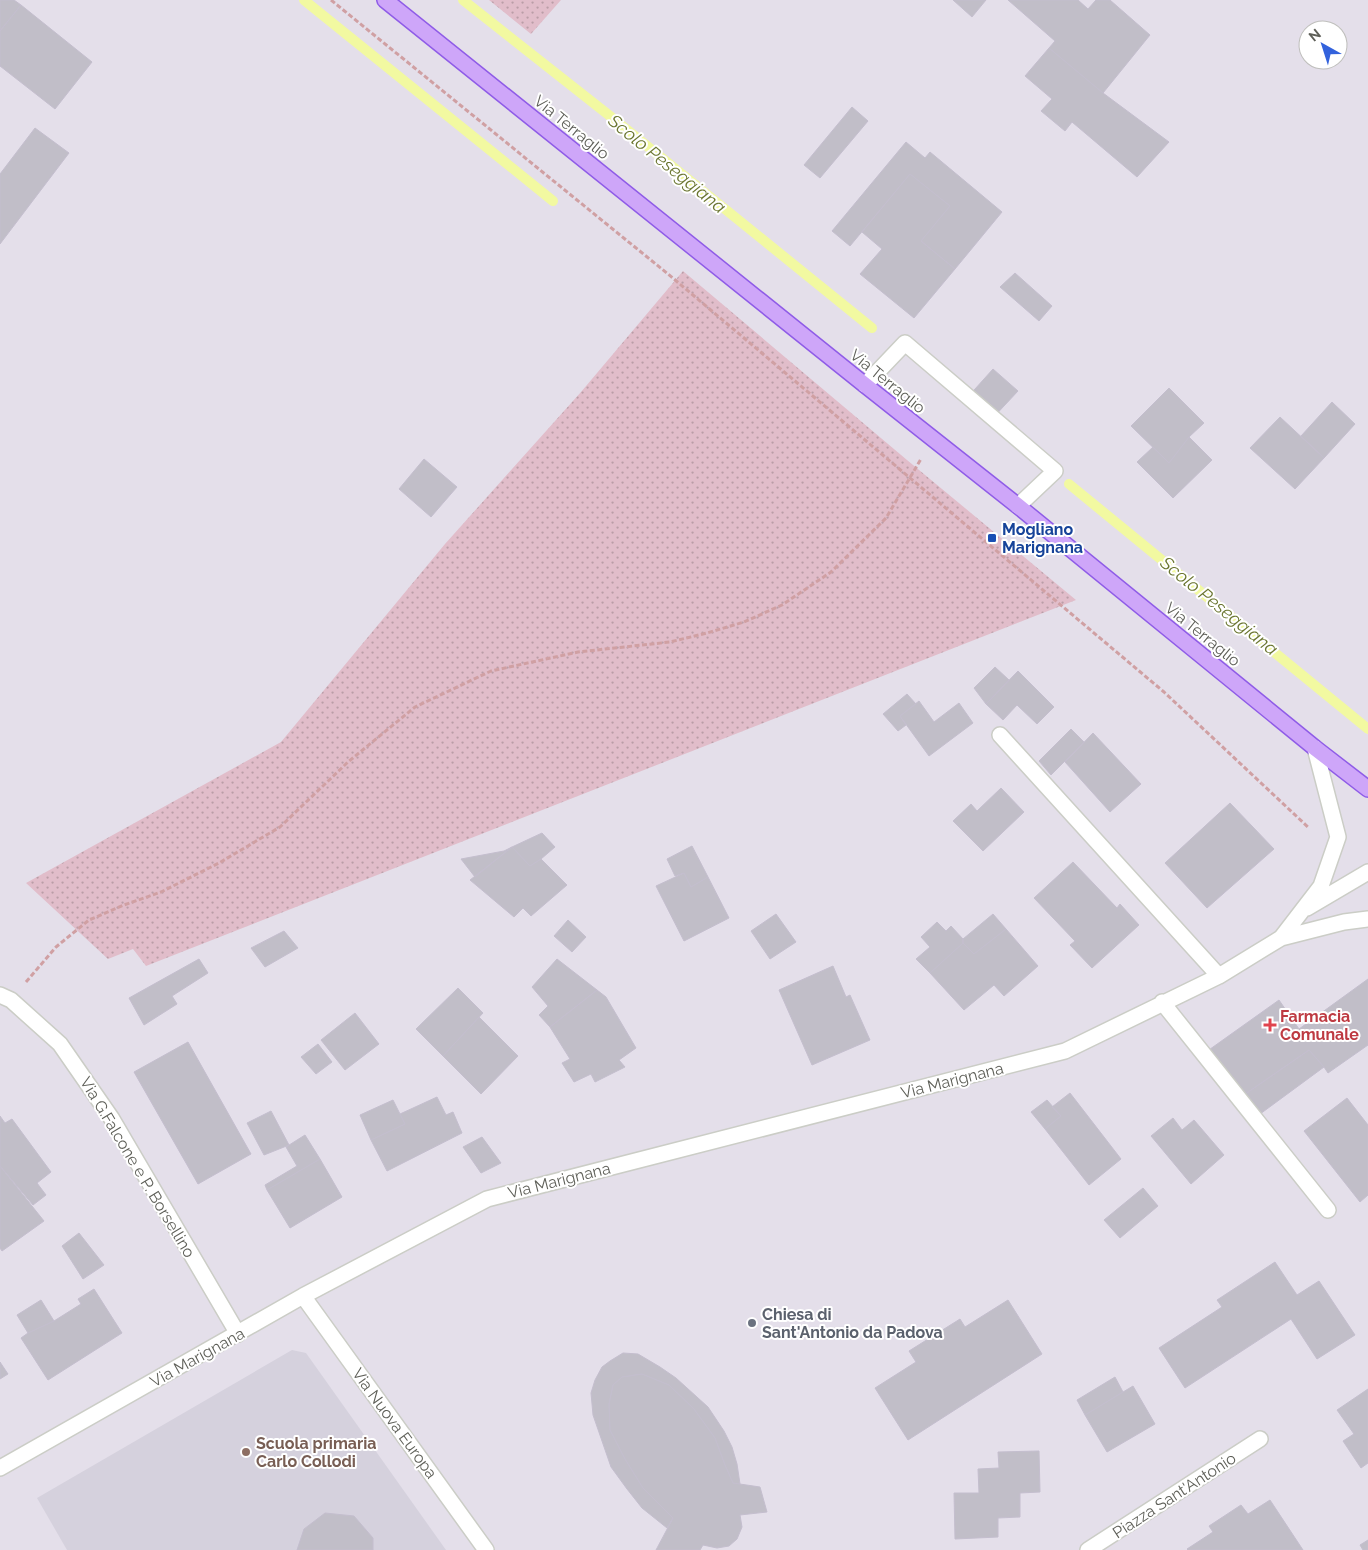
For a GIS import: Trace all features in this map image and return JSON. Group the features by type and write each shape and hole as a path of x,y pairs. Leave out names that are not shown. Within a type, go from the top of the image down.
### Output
{"main road":[{"name":"Via Terraglio","path":"385,0 1018,506 1368,789"}],"street":[{"path":"865,385 905,343 1055,471 1018,506"},
{"path":"1000,735 1219,976"},
{"name":"Via Marignana","path":"1281,938 1320,886 1338,837 1315,748"},
{"name":"Via Marignana","path":"1300,912 1368,872"},
{"name":"Via Marignana","path":"0,1468 303,1296 486,1199 1065,1050 1219,976 1281,938 1344,922 1368,919"},
{"name":"Via G.Falcone e P. Borsellino","path":"6,997 60,1044 112,1119 238,1334"},
{"path":"1162,1002 1328,1210"},
{"name":"Via Nuova Europa","path":"303,1296 486,1550"},
{"name":"Piazza Sant'Antonio","path":"1088,1550 1260,1439"}],"path":[{"path":"331,0 668,274 1164,692 1304,824 1335,847"},
{"path":"6,997 56,947 89,920 161,892 219,863 280,827 348,762 416,707 491,671 578,652 670,642 744,622 782,605 831,572 886,518 933,439"}],"shaded area":[{"path":"489,0 561,0 531,34"},
{"path":"683,271 1076,600 146,966 133,949 108,959 26,883 281,742 445,544 581,392"},
{"name":"Scuola primaria Carlo Collodi","path":"292,1350 306,1353 446,1550 67,1550 37,1498"}],"building":[{"path":"0,0 14,0 21,5 0,31"},
{"path":"953,0 986,0 972,17"},
{"path":"1008,0 1078,0 1088,9 1096,0 1110,0 1150,35 1103,93 1049,48 1055,41"},
{"path":"21,5 92,62 55,109 0,66 0,31"},
{"path":"1049,48 1103,93 1169,142 1137,177 1072,122 1065,131 1041,111 1052,99 1025,76"},
{"path":"852,107 868,121 820,178 804,165"},
{"path":"35,128 69,153 0,244 0,174"},
{"path":"906,142 925,158 930,152 1002,212 955,269 921,241 950,206 910,174 850,246 832,231"},
{"path":"910,174 950,206 921,241 955,269 914,318 860,274 882,249 862,232"},
{"path":"1015,273 1052,306 1039,321 1000,287"},
{"path":"993,369 1018,391 990,421 966,399"},
{"path":"1169,388 1204,423 1189,437 1169,463 1131,426"},
{"path":"1332,402 1355,424 1324,458 1301,436"},
{"path":"1280,417 1324,458 1295,489 1250,448"},
{"path":"1189,437 1212,460 1173,498 1137,462 1153,447 1169,463"},
{"path":"424,459 457,487 431,517 399,489"},
{"path":"995,667 1009,680 986,704 974,688"},
{"path":"1018,671 1054,707 1037,724 1017,705 1003,720 986,704"},
{"path":"907,694 916,704 900,716 906,725 898,731 883,714"},
{"path":"919,701 934,722 959,703 973,723 929,756 900,716"},
{"path":"1071,729 1084,742 1051,775 1039,761"},
{"path":"1093,733 1141,784 1110,812 1065,762"},
{"path":"1001,788 1024,812 983,851 953,821 971,804 977,811"},
{"path":"1230,803 1274,849 1207,908 1165,863"},
{"path":"542,833 555,847 530,866 512,847"},
{"path":"692,846 708,877 691,887 684,873 675,876 667,859"},
{"path":"512,847 475,877 461,859 504,851"},
{"path":"512,847 530,866 541,859 567,885 531,916 523,908 514,917 470,880"},
{"path":"1073,862 1117,908 1120,904 1139,925 1092,968 1070,945 1075,941 1034,898"},
{"path":"684,873 691,887 708,877 729,918 684,941 656,886"},
{"path":"776,914 796,942 770,959 751,931"},
{"path":"993,914 1006,929 974,954 963,943 963,939"},
{"path":"568,920 586,937 572,952 554,936"},
{"path":"937,922 946,931 951,926 963,939 963,943 930,973 916,959 930,947 921,937"},
{"path":"1006,929 1038,966 1004,996 994,985 964,1010 930,973 963,943 974,954"},
{"path":"284,931 298,948 265,967 251,948"},
{"path":"199,959 208,973 172,996 177,1004 144,1025 129,998"},
{"path":"557,959 597,990 550,1027 539,1015 548,1006 532,987"},
{"path":"833,966 846,997 850,995 870,1040 812,1065 779,990"},
{"path":"1368,979 1368,1045 1328,1073 1309,1050 1241,1097 1206,1052 1279,1000 1299,1029"},
{"path":"458,988 483,1013 443,1056 416,1029"},
{"path":"597,990 606,997 636,1048 619,1060 625,1067 595,1082 591,1074 574,1082 562,1063 570,1059 550,1027"},
{"path":"355,1013 379,1044 345,1070 321,1040"},
{"path":"479,1017 518,1056 481,1094 443,1056"},
{"path":"188,1042 251,1154 198,1184 134,1072"},
{"path":"318,1044 332,1062 316,1074 301,1057"},
{"path":"1309,1050 1324,1067 1256,1117 1241,1097"},
{"path":"1070,1093 1121,1159 1089,1185 1045,1129 1061,1116 1052,1107"},
{"path":"437,1097 446,1115 453,1112 462,1133 387,1171 371,1140 405,1124 400,1114"},
{"path":"1347,1098 1368,1125 1368,1195 1360,1202 1304,1131"},
{"path":"393,1100 405,1124 371,1140 360,1115"},
{"path":"1047,1100 1061,1116 1045,1129 1031,1112"},
{"path":"271,1111 289,1145 264,1155 247,1123"},
{"path":"0,1116 5,1123 12,1119 51,1172 37,1183 46,1195 33,1205 0,1166"},
{"path":"1173,1118 1182,1130 1194,1120 1224,1155 1191,1184 1151,1136"},
{"path":"305,1135 320,1159 267,1190 265,1185 297,1166 286,1147"},
{"path":"482,1137 501,1163 481,1173 463,1147"},
{"path":"320,1159 342,1197 290,1228 267,1190"},
{"path":"0,1166 44,1221 2,1251 0,1248"},
{"path":"1143,1188 1158,1206 1120,1238 1104,1220"},
{"path":"79,1233 104,1265 83,1279 62,1246"},
{"path":"1275,1262 1297,1295 1319,1281 1355,1335 1317,1359 1291,1319 1185,1388 1159,1348 1222,1307 1217,1300"},
{"path":"94,1289 122,1333 48,1380 21,1338 81,1304 78,1299"},
{"path":"41,1300 54,1321 28,1333 17,1315"},
{"path":"1008,1300 1042,1354 908,1440 875,1388 916,1362 909,1351 960,1319 965,1327"},
{"path":"623,1353 638,1354 660,1367 676,1378 708,1407 724,1431 732,1447 737,1464 740,1484 733,1483 715,1438 694,1409 669,1385 642,1374 622,1377 613,1385 609,1404 610,1430 643,1488 673,1518 667,1528 642,1508 611,1467 593,1415 591,1393 595,1380 602,1367"},
{"path":"0,1362 8,1374 0,1379"},
{"path":"642,1374 669,1385 694,1409 715,1438 733,1483 760,1487 767,1512 740,1515 742,1527 737,1539 729,1546 717,1548 703,1545 700,1550 656,1550 673,1518 643,1488 610,1430 609,1404 613,1385 622,1377"},
{"path":"1115,1377 1123,1392 1085,1415 1077,1400"},
{"path":"1133,1386 1155,1424 1107,1452 1085,1415"},
{"path":"1368,1389 1368,1463 1361,1468 1343,1441 1354,1434 1337,1410"},
{"path":"1039,1451 1040,1492 1020,1493 1020,1517 998,1518 998,1537 955,1539 954,1493 979,1493 978,1469 999,1468 998,1452"},
{"path":"1270,1500 1303,1550 1187,1549 1213,1532 1209,1526 1241,1505 1248,1514"},
{"path":"325,1513 354,1516 373,1538 373,1550 297,1550 304,1529"},
{"path":"1368,1540 1368,1550 1363,1550 1360,1545"}],"waterway":[{"path":"304,0 553,201"},
{"name":"Scolo Peseggiana","path":"463,0 872,328"},
{"name":"Scolo Peseggiana","path":"1069,484 1368,729"}],"place":[{"name":"Mogliano Marignana","path":"992,538"},
{"name":"Farmacia Comunale","path":"1270,1025"},
{"name":"Chiesa di Sant'Antonio da Padova","path":"752,1323"},
{"name":"Scuola primaria Carlo Collodi","path":"246,1452"}]}
